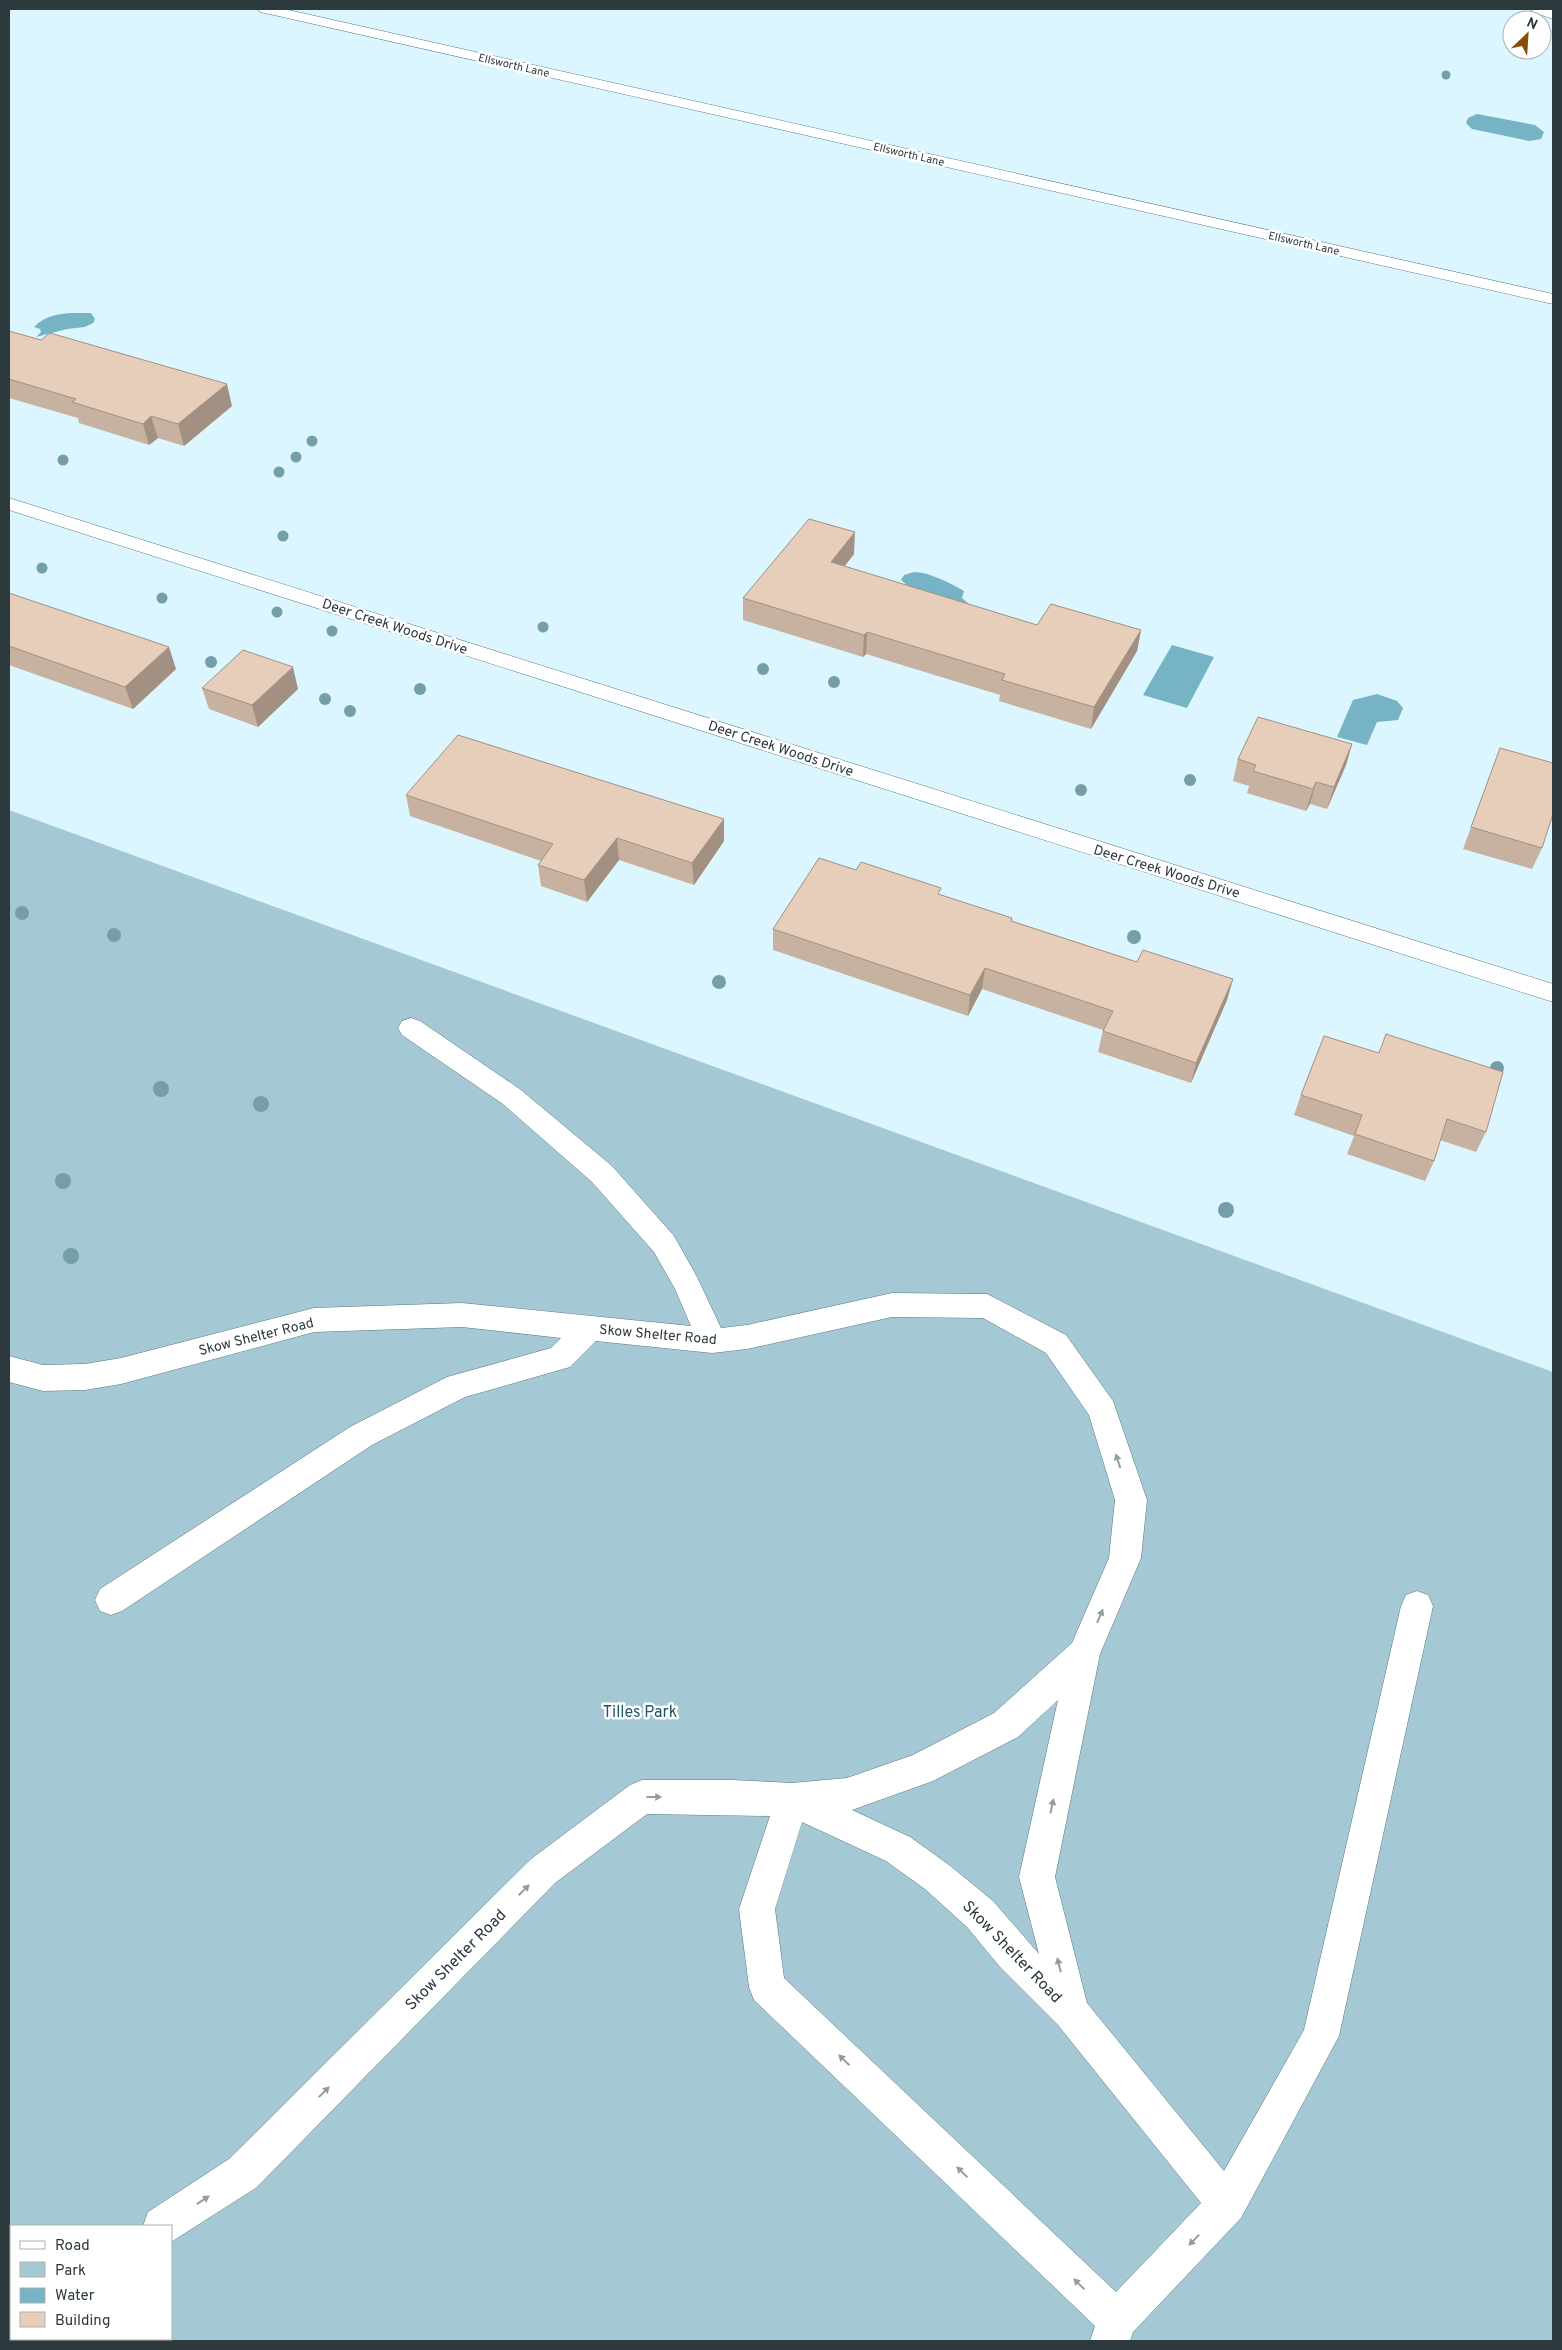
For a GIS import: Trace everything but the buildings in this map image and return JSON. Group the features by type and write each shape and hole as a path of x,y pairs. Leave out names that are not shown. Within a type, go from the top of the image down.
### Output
{"street":[{"name":"Ellsworth Lane","path":"265,9 1553,299"},
{"path":"1538,9 1553,15"},
{"name":"Deer Creek Woods Drive","path":"9,504 1553,993"},
{"path":"411,1028 512,1097 602,1174 664,1244 687,1284 712,1341"},
{"name":"Skow Shelter Road","path":"9,1370 43,1378 85,1377 121,1371 314,1320 462,1315 712,1341 747,1337 892,1305 987,1306 1056,1344 1102,1410 1131,1500 1125,1558 1084,1654 1037,1877 1071,2012"},
{"path":"111,1600 360,1436 458,1386 560,1358 591,1327"},
{"path":"792,1800 757,1909 767,1987 1114,2330 1228,2204 1321,2036 1417,1606"},
{"name":"Skow Shelter Road","path":"164,2225 243,2174 543,1871 642,1797 732,1796 792,1800 847,1795 921,1769 1006,1725 1084,1654"},
{"name":"Skow Shelter Road","path":"792,1800 898,1849 936,1876 980,1914 1013,1954 1071,2012"},
{"path":"1071,2012 1228,2204"}],"green space":[{"name":"Tilles Park","path":"9,810 1553,1372 1553,2341 9,2341"}],"water":[{"path":"1477,114 1535,125 1544,132 1541,139 1529,141 1472,129 1466,123 1468,118"},
{"path":"91,313 95,319 93,323 85,327 67,329 36,337 41,332 40,329 34,327 43,320 60,314"},
{"path":"914,572 933,576 964,591 962,598 976,610 908,586 901,580 904,575"},
{"path":"1172,645 1214,657 1187,708 1143,695"},
{"path":"1377,694 1397,701 1403,708 1398,720 1377,722 1367,745 1337,737 1353,700"}]}
